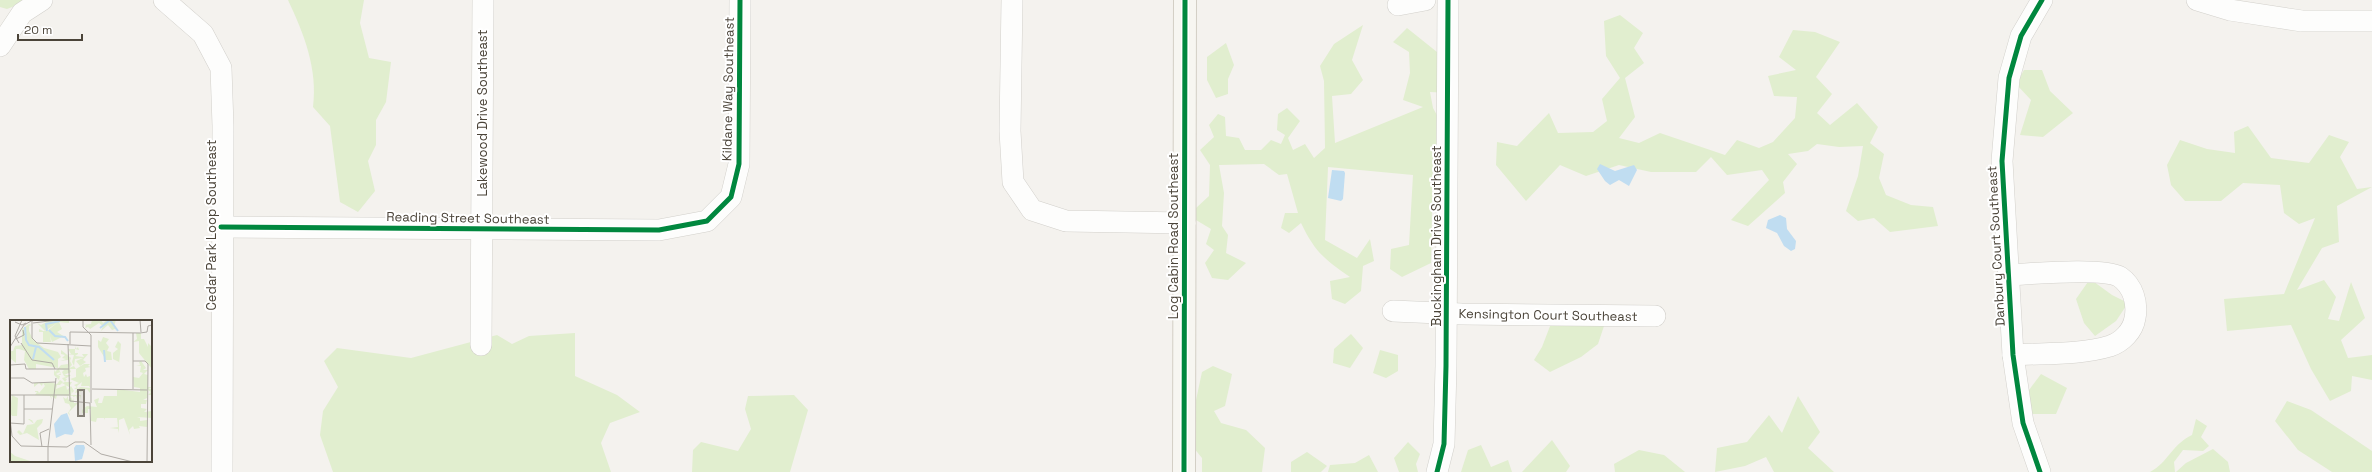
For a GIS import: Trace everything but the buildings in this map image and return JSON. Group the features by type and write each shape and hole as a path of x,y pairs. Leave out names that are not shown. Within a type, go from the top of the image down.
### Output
{"street":[{"path":"0,46 22,13 42,0"},
{"name":"Cedar Park Loop Southeast","path":"164,0 203,34 221,68 223,126 221,227 222,472"},
{"name":"Lakewood Drive Southeast","path":"481,346 482,0"},
{"name":"Kildane Way Southeast","path":"712,216 731,198 739,164 740,0"},
{"path":"1012,0 1010,131 1013,182 1032,210 1066,221 1185,223"},
{"name":"Log Cabin Road Southeast","path":"1184,472 1185,0"},
{"path":"1398,5 1425,0"},
{"name":"Buckingham Drive Southeast","path":"1437,472 1444,444 1447,313 1446,161 1448,0"},
{"name":"Danbury Court Southeast","path":"2040,472 2023,423 2013,355 2002,161 2009,78 2021,36 2042,0"},
{"path":"2198,0 2230,10 2302,21 2372,21"},
{"name":"Reading Street Southeast","path":"221,227 481,230 659,230 707,221 712,216"},
{"path":"2008,275 2084,273 2113,275 2120,277 2132,291 2136,310 2135,319 2130,331 2123,339 2111,346 2073,351 2013,355"},
{"name":"Kensington Court Southeast","path":"1393,311 1654,316"}],"green space":[{"path":"0,0 30,0 7,9 0,7"},
{"path":"288,0 364,0 360,23 369,58 391,62 386,102 376,120 376,145 368,161 375,191 358,212 340,202 330,126 313,107 314,93 312,65 304,39"},
{"path":"1620,15 1643,33 1634,48 1644,63 1625,78 1635,117 1619,138 1639,143 1660,133 1725,155 1737,140 1759,148 1773,142 1795,118 1797,97 1774,96 1768,76 1796,70 1779,57 1793,30 1815,32 1840,42 1816,77 1832,94 1817,113 1830,125 1857,103 1878,127 1870,143 1884,154 1879,178 1886,195 1911,205 1933,207 1938,226 1890,232 1874,218 1858,221 1846,211 1858,176 1863,146 1839,147 1817,144 1808,151 1788,154 1797,164 1783,182 1785,193 1748,226 1731,220 1769,180 1762,170 1727,175 1711,157 1696,172 1651,172 1619,165 1586,176 1560,165 1526,201 1496,165 1497,142 1517,146 1549,113 1558,133 1593,132 1607,121 1602,99 1620,78 1606,56 1604,21"},
{"path":"1363,25 1352,60 1363,80 1351,94 1332,96 1335,143 1423,107 1403,100 1410,73 1409,52 1393,42 1407,28 1452,64 1451,93 1430,92 1433,108 1452,142 1433,158 1431,263 1402,277 1390,269 1391,249 1409,245 1413,175 1328,167 1325,240 1357,258 1370,239 1374,261 1363,266 1361,291 1345,304 1332,299 1330,281 1350,277 1321,254 1311,241 1301,223 1289,233 1281,228 1285,213 1298,213 1287,174 1279,175 1264,164 1219,165 1224,193 1222,226 1228,235 1226,253 1246,263 1228,280 1212,278 1205,263 1214,250 1206,244 1211,229 1196,220 1196,208 1209,196 1210,165 1200,150 1214,137 1209,125 1218,114 1225,117 1226,136 1239,138 1245,150 1261,150 1271,140 1281,144 1285,135 1277,130 1278,114 1287,108 1300,121 1288,138 1293,150 1305,144 1314,158 1325,148 1324,81 1320,66 1334,44"},
{"path":"1226,43 1234,65 1228,79 1228,94 1216,98 1207,80 1207,57"},
{"path":"2024,70 2042,70 2050,91 2073,113 2043,137 2020,135 2031,100 2016,84"},
{"path":"2248,126 2271,158 2309,163 2329,135 2349,142 2340,157 2357,189 2372,187 2337,206 2339,242 2322,248 2297,290 2324,280 2336,297 2328,319 2339,321 2351,282 2365,318 2341,340 2348,358 2372,355 2372,380 2352,376 2351,391 2330,401 2311,369 2291,325 2227,331 2224,299 2284,294 2315,218 2299,224 2284,213 2280,185 2243,183 2221,201 2185,201 2171,185 2167,165 2180,140 2207,149 2235,153 2234,132"},
{"path":"2090,279 2112,295 2128,303 2116,321 2095,336 2084,323 2076,299"},
{"path":"1552,321 1604,326 1598,344 1581,357 1550,372 1534,360 1542,347"},
{"path":"575,333 575,376 617,395 640,412 610,423 601,443 611,472 333,472 320,435 323,411 338,387 324,361 337,348 411,358 497,335 512,344 529,336"},
{"path":"1351,334 1363,348 1350,368 1333,363 1334,349"},
{"path":"1380,350 1398,355 1398,371 1386,378 1373,373"},
{"path":"1213,366 1232,374 1225,406 1214,411 1221,423 1246,430 1265,448 1262,472 1202,472 1202,458 1189,442 1196,419 1190,411 1196,400 1202,372"},
{"path":"2041,374 2067,388 2056,414 2030,414 2029,390"},
{"path":"794,395 808,410 790,472 692,472 693,450 701,442 738,451 751,429 745,409 748,396"},
{"path":"1798,396 1820,432 1808,448 1834,472 1774,472 1766,457 1745,466 1715,472 1717,448 1747,442 1769,415 1782,433"},
{"path":"2287,401 2311,410 2372,451 2372,472 2332,472 2298,450 2275,421"},
{"path":"2196,419 2207,426 2201,437 2209,446 2203,451 2183,450 2174,462 2175,472 2150,472 2161,464 2179,444 2192,435"},
{"path":"1552,440 1570,466 1566,472 1522,472"},
{"path":"1408,442 1420,454 1416,464 1418,472 1399,472 1394,458"},
{"path":"1481,445 1491,467 1508,460 1512,472 1461,472 1468,450"},
{"path":"2213,449 2228,462 2230,472 2176,472 2186,463"},
{"path":"1639,450 1664,455 1685,472 1615,472 1614,464"},
{"path":"1307,452 1327,466 1321,472 1291,472 1291,462"},
{"path":"1369,455 1378,472 1328,472 1330,465 1355,463"}],"water":[{"path":"1600,164 1615,171 1634,165 1637,170 1629,186 1619,180 1610,185 1605,181 1597,169"},
{"path":"1332,170 1344,171 1345,173 1343,199 1341,201 1328,198"},
{"path":"1780,215 1786,218 1787,229 1796,241 1795,249 1791,251 1784,246 1777,233 1766,228 1768,220"}],"cycle path":[{"path":"221,227 659,230 707,221 731,197 739,164 740,0"},
{"path":"1184,472 1185,0"},
{"path":"1437,472 1444,444 1446,366 1448,0"},
{"path":"2040,472 2023,423 2013,355 2002,161 2009,78 2021,36 2042,0"}]}
